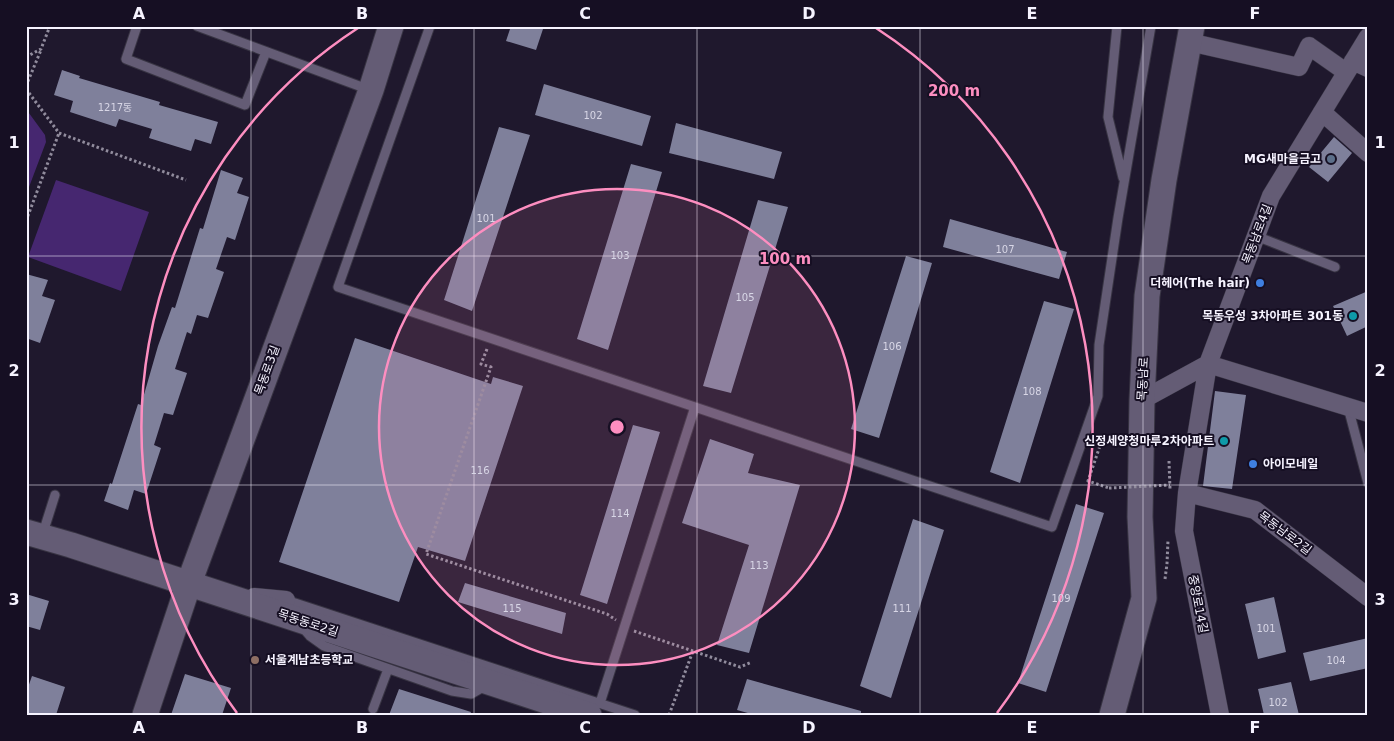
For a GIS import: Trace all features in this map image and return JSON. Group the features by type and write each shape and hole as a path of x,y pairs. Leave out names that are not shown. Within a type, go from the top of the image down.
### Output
{"street":[{"name":"목동로3길","path":"145,715 189,583 370,90 391,26"},
{"name":"목동남로","path":"1112,715 1144,598 1140,517 1142,400 1147,296 1164,180 1190,34 1298,67 1309,46 1356,67"},
{"name":"목동남로4길","path":"1187,493 1208,364 1271,196 1322,112 1356,67 1368,37"},
{"path":"1322,112 1368,153"},
{"path":"1142,400 1208,364 1368,413"},
{"name":"목동남로2길","path":"1187,493 1255,510 1368,597"},
{"name":"중앙로14길","path":"1187,493 1184,531 1220,715"},
{"name":"목동동로2길","path":"34,534 221,594 291,610 492,683 595,709"}],"lane":[{"path":"137,26 126,59 245,105 266,52"},
{"path":"197,26 370,90"},
{"path":"430,26 338,287 1052,527 1098,396 1099,345 1124,184 1152,26"},
{"path":"1117,26 1108,117 1124,184"},
{"path":"1256,236 1335,267"},
{"path":"1348,407 1368,483"},
{"path":"595,709 606,684 696,408"},
{"path":"34,534 56,495"},
{"path":"291,610 310,636 324,646 452,691 471,694 492,683"},
{"path":"291,610 595,709 636,715"},
{"path":"373,710 388,669"}],"path":[{"path":"50,26 26,87 59,133 186,180"},
{"path":"26,56 41,49"},
{"path":"26,221 59,133"},
{"path":"490,339 481,364 491,367 426,554 607,614 633,631 693,652 740,667 752,662"},
{"path":"1103,437 1088,481 1108,488 1170,485 1169,461"},
{"path":"669,715 693,652"}],"shaded area":[{"path":"26,109 45,135 46,142 26,195"},
{"path":"56,180 149,212 121,291 28,257"}],"building":[{"path":"511,26 544,26 536,50 506,41"},
{"path":"62,70 80,76 79,78 160,102 159,105 218,122 211,144 195,139 191,151 149,138 152,129 119,119 116,127 70,112 73,101 54,95"},
{"path":"544,84 651,116 642,146 535,115"},
{"path":"676,123 782,152 774,179 669,153"},
{"path":"499,127 530,135 472,311 444,300"},
{"name":"MG새마을금고","path":"1334,137 1352,153 1328,182 1309,167"},
{"path":"631,164 662,172 608,350 577,339"},
{"path":"221,170 243,178 237,193 249,197 235,240 227,237 216,269 224,272 208,318 197,315 191,334 187,332 175,369 187,373 173,415 164,413 154,445 161,448 146,494 134,490 128,510 104,501 110,483 112,484 138,404 141,405 158,346 172,307 175,308 200,228 203,229"},
{"path":"758,200 788,207 731,393 703,386"},
{"path":"950,219 1067,252 1059,279 943,247"},
{"path":"906,256 932,263 879,438 851,429"},
{"path":"26,274 48,280 42,296 55,300 40,343 26,338"},
{"name":"목동우성 3차아파트 301동","path":"1368,291 1368,326 1347,336 1333,306"},
{"path":"1044,301 1074,309 1020,483 990,472"},
{"path":"355,338 491,384 493,377 523,386 465,561 418,547 399,602 279,562"},
{"name":"신정세양청마루2차아파트","path":"1215,391 1246,395 1232,489 1203,486"},
{"path":"633,425 660,432 607,604 580,595"},
{"path":"710,439 754,454 748,473 800,485 749,653 717,645 749,545 682,523"},
{"path":"1076,504 1104,513 1046,692 1018,683"},
{"path":"913,519 944,530 891,698 860,686"},
{"path":"465,583 566,613 562,634 458,602"},
{"path":"26,594 49,601 40,630 26,626"},
{"path":"1274,597 1286,652 1258,659 1245,604"},
{"path":"1368,638 1368,668 1310,681 1303,653"},
{"path":"185,674 231,688 222,715 171,715"},
{"path":"32,676 65,687 56,715 26,715 26,693"},
{"path":"747,679 861,711 861,715 755,715 737,710"},
{"path":"1291,682 1299,715 1264,715 1258,689"},
{"path":"399,689 471,712 470,715 389,715"}],"place":[{"name":"MG새마을금고","path":"1331,159"},
{"name":"더헤어(The hair)","path":"1260,283"},
{"name":"목동우성 3차아파트 301동","path":"1353,316"},
{"name":"신정세양청마루2차아파트","path":"1224,441"},
{"name":"아이모네일","path":"1253,464"},
{"name":"서울계남초등학교","path":"255,660"}]}
